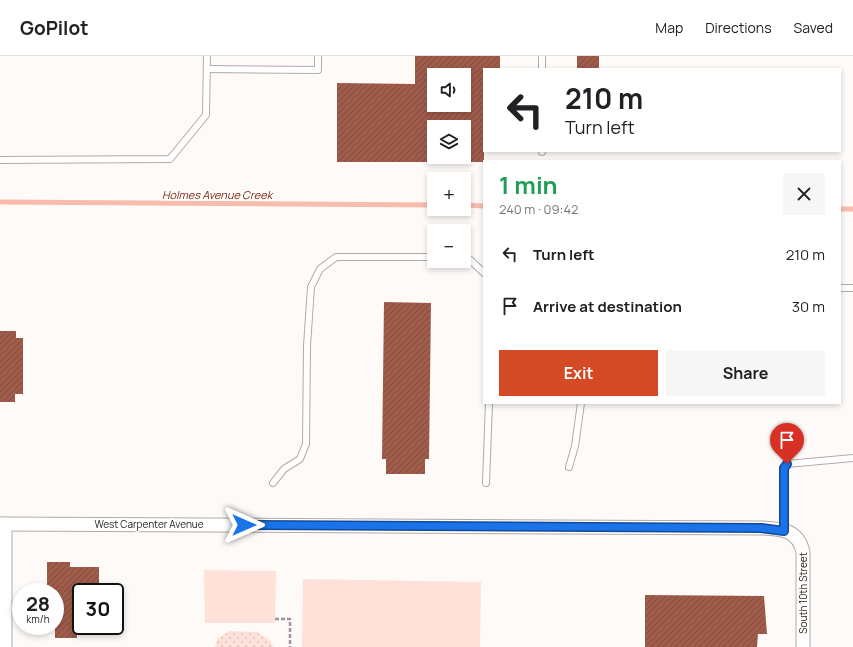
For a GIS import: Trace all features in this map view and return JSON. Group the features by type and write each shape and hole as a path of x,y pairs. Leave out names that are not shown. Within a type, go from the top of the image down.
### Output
{"street":[{"name":"West Carpenter Avenue","path":"3,524 761,528 789,532 799,540"},
{"path":"3,524 5,647"},
{"name":"South 10th Street","path":"799,540 804,552 803,647"}],"lane":[{"path":"0,160 170,159 206,115 207,56"},
{"path":"207,69 318,70 318,56"},
{"path":"542,56 542,68"},
{"path":"273,483 284,470 300,459 306,444 307,346 311,287 320,269 336,257 427,257"},
{"path":"471,261 483,272"},
{"path":"841,288 853,288"},
{"path":"486,483 489,404"},
{"path":"569,467 575,446 581,404"},
{"path":"784,531 784,468 787,464 853,458"}],"path":[{"path":"275,619 290,619 290,647"}],"shaded area":[{"path":"204,570 276,571 275,623 205,623"},
{"path":"303,579 481,582 480,647 302,647"},
{"path":"230,631 257,632 270,640 273,647 215,647 218,638"}],"building":[{"path":"415,56 500,56 500,68 483,68 483,162 471,162 471,120 427,120 427,162 337,162 337,83 415,84"},
{"path":"577,56 599,56 599,68 577,68"},
{"path":"384,302 431,303 429,459 425,459 425,474 386,474 386,459 382,459"},
{"path":"0,331 16,331 16,338 23,338 23,394 15,394 15,402 0,402"},
{"path":"47,562 70,562 70,567 99,567 99,583 72,583 72,635 77,635 77,638 55,638 55,635 64,635 64,583 47,583"},
{"path":"645,595 764,596 767,634 758,634 757,647 645,647"}],"waterway":[{"name":"Holmes Avenue Creek","path":"0,202 427,205"},
{"name":"Holmes Avenue Creek","path":"471,205 483,206"},
{"name":"Holmes Avenue Creek","path":"841,209 853,209"}],"route":[{"path":"244,525 761,528 778,529 784,531 784,468 787,464"}]}
